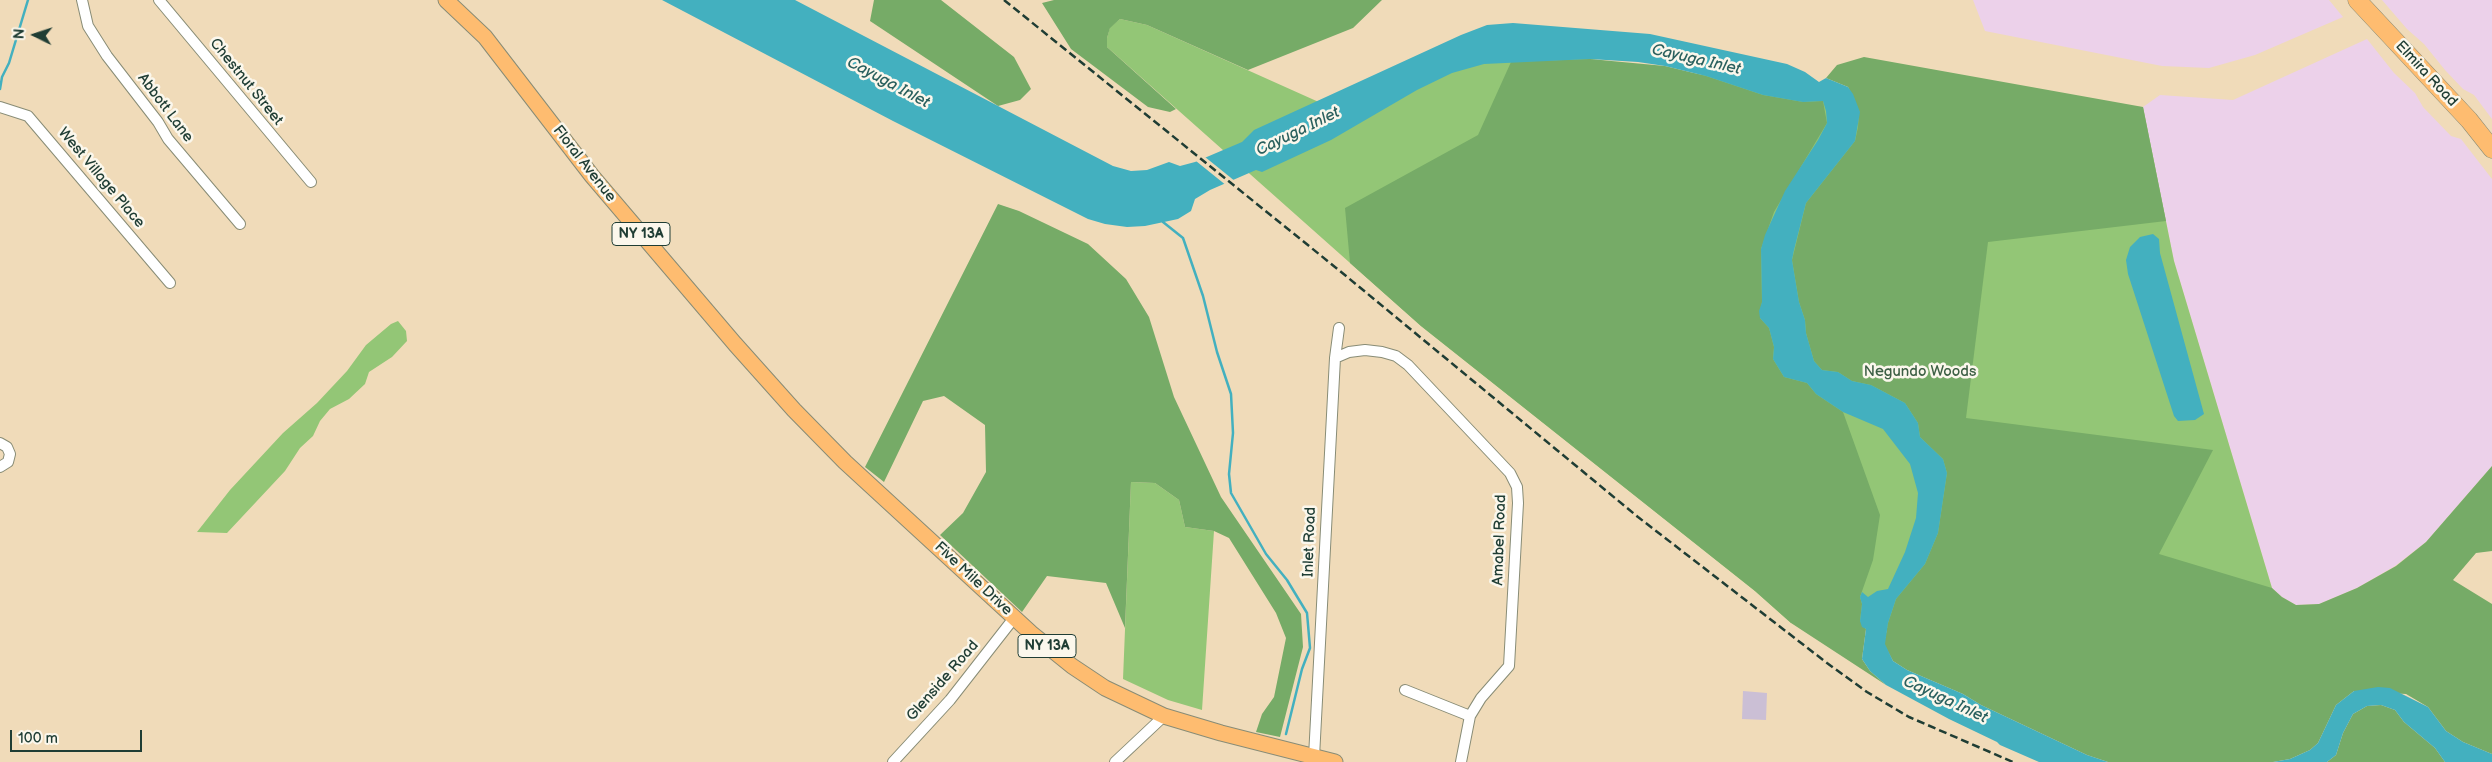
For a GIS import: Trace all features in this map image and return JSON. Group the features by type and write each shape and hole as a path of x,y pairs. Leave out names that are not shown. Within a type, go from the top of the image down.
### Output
{"highway":[{"name":"Elmira Road","path":"2357,0 2469,120 2492,149"}],"main road":[{"name":"Floral Avenue","path":"446,0 490,43 592,176 735,344 845,462"},
{"name":"Five Mile Drive","path":"845,462 1014,618 1072,666 1105,688 1164,716 1334,762"}],"street":[{"name":"Abbott Lane","path":"82,0 88,26 107,56 158,122 168,139 240,224"},
{"name":"Chestnut Street","path":"159,0 311,182"},
{"name":"West Village Place","path":"0,107 12,109 28,116 170,283"},
{"name":"Inlet Road","path":"1314,757 1335,358 1339,328"},
{"name":"Amabel Road","path":"1335,358 1349,352 1365,350 1396,356 1408,364 1510,473 1517,487 1518,512 1509,666 1481,698 1470,716 1460,762"},
{"path":"0,443 7,447 10,454 8,462 0,467"},
{"name":"Glenside Road","path":"893,762 950,700 1014,618"},
{"path":"1405,690 1470,716"},
{"path":"1115,762 1164,716"}],"shaded area":[{"path":"1973,0 2329,0 2343,17 2255,55 2209,68 2162,66 1985,31"},
{"path":"2382,0 2492,0 2492,119 2474,95 2463,89"},
{"path":"2367,39 2394,73 2415,93 2423,107 2451,136 2461,139 2492,179 2492,466 2426,542 2395,566 2357,588 2319,604 2296,605 2282,597 2272,588 2174,261 2143,107 2160,95 2233,100"},
{"path":"1743,691 1767,693 1766,720 1742,719"}],"green space":[{"path":"874,0 941,0 1014,57 1031,89 1020,100 998,106 870,21"},
{"path":"1054,0 1382,0 1353,28 1248,70 1147,25 1120,19 1110,28 1107,47 1176,109 1170,112 1148,107 1071,49 1042,3"},
{"name":"Negundo Woods","path":"1120,19 1147,25 1341,112 1483,44 1840,94 2143,107 2174,261 2272,588 2293,646 1791,623 1755,591 1421,326 1107,47 1110,27"},
{"path":"1864,57 2143,107 2166,221 1988,242 1966,418 2213,450 2159,554 2272,588 2282,597 2296,605 2319,604 2357,588 2396,566 2426,542 2492,466 2492,551 2476,553 2453,580 2492,604 2492,754 2463,742 2446,731 2428,707 2406,694 2354,691 2336,705 2318,743 2310,750 2290,759 2273,762 2108,762 2087,755 1981,705 1963,694 1907,670 1893,661 1884,644 1888,623 1896,599 1925,564 1938,533 1947,473 1943,459 1920,437 1918,423 1905,403 1871,385 1852,381 1838,372 1822,370 1814,361 1799,302 1792,260 1806,203 1855,141 1858,127 1859,112 1848,87 1826,78 1837,65"},
{"path":"1590,59 1665,66 1706,76 1763,95 1803,102 1823,101 1827,123 1774,212 1761,249 1762,302 1760,318 1769,328 1774,347 1773,359 1784,377 1807,383 1816,394 1843,412 1880,515 1873,560 1860,597 1862,604 1860,621 1866,629 1862,659 1870,671 1886,685 1791,623 1755,591 1421,326 1350,263 1345,208 1478,135 1511,62"},
{"path":"998,204 1019,211 1088,244 1126,279 1149,317 1174,397 1221,497 1301,614 1303,647 1280,737 1256,732 1262,714 1274,697 1286,638 1276,613 1229,538 1214,531 1185,527 1179,500 1155,483 1131,482 1125,628 1106,583 1047,576 1022,612 940,535 963,513 986,472 985,425 944,396 923,401 884,482 865,467"},
{"path":"398,321 406,331 407,341 392,357 369,372 365,384 349,399 330,409 320,421 313,436 300,448 285,471 227,533 197,532 230,490 283,433 317,403 347,371 366,345 391,324"},
{"path":"1131,482 1155,483 1179,500 1185,527 1214,531 1202,710 1168,700 1123,679"},
{"path":"2381,705 2395,710 2404,722 2435,748 2445,762 2327,762 2336,755 2343,733 2353,714 2367,706"}],"water":[{"name":"Cayuga Inlet","path":"662,0 795,0 1113,166 1131,171 1147,170 1169,162 1180,166 1195,162 1242,142 1254,130 1461,35 1487,25 1513,23 1650,34 1787,64 1805,72 1819,82 1826,78 1848,87 1860,112 1855,141 1806,203 1792,260 1806,333 1814,361 1822,370 1838,372 1852,381 1871,385 1905,403 1918,423 1920,437 1943,459 1947,473 1938,533 1925,564 1896,599 1888,623 1885,644 1893,661 1907,670 1963,694 1981,705 2087,755 2108,762 2039,762 2000,745 1886,685 1870,671 1862,659 1866,629 1862,627 1860,621 1862,604 1860,597 1862,592 1868,597 1877,591 1888,589 1905,552 1916,518 1918,493 1910,464 1883,429 1843,412 1816,394 1807,383 1784,377 1773,359 1774,347 1769,328 1760,318 1759,311 1762,302 1761,249 1765,235 1785,191 1827,123 1823,101 1803,102 1763,95 1706,76 1665,66 1638,62 1590,59 1484,64 1452,73 1417,90 1331,140 1262,172 1256,170 1210,190 1195,199 1191,211 1178,219 1145,226 1127,227 1088,219 893,121"},
{"path":"2153,234 2159,239 2160,253 2204,414 2195,420 2178,421 2174,416 2128,274 2126,260 2130,247 2140,237"},
{"path":"2378,687 2390,688 2428,707 2446,731 2463,742 2492,754 2492,762 2445,762 2435,748 2404,722 2395,710 2381,705 2367,706 2353,714 2343,733 2336,755 2327,762 2273,762 2290,759 2310,750 2318,743 2336,705 2354,691"}],"pier":[{"path":"1205,157 1236,182 1227,186 1196,161"}],"waterway":[{"path":"0,89 2,77 9,63 28,0"},
{"path":"1163,222 1183,238 1203,296 1217,352 1231,394 1233,433 1229,474 1231,493 1266,554 1287,580 1307,613 1310,648 1302,669 1286,734"}],"railway":[{"path":"1004,0 1340,271 1638,517 1827,663 1867,692 1909,717 2013,762"}]}
